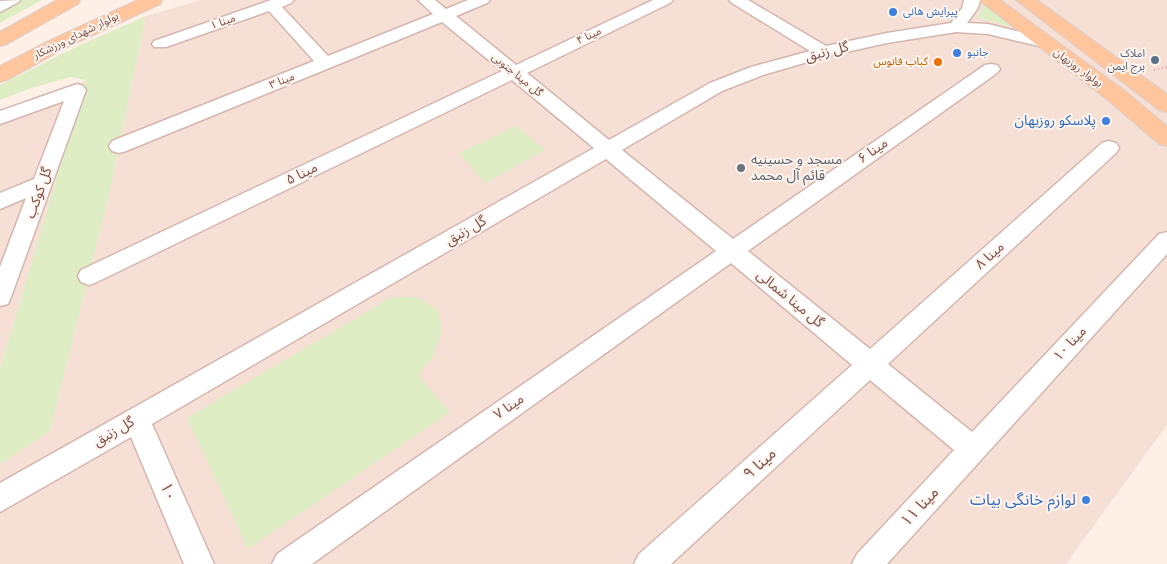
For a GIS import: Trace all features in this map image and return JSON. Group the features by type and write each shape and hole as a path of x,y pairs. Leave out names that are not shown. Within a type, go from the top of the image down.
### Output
{"main road":[{"path":"0,40 71,0"},
{"name":"بولوار شهدای ورزشکار","path":"0,75 68,39 153,0"},
{"name":"بولوار روزبهان","path":"988,0 1118,96 1167,138"},
{"name":"بولوار روزبهان","path":"1025,0 1147,80 1167,105"},
{"path":"1118,96 1147,80"}],"street":[{"path":"0,7 12,0"},
{"name":"گل مینا جنوبی","path":"426,0 608,149"},
{"name":"مینا ۳","path":"119,146 482,0"},
{"name":"مینا ۴","path":"514,72 665,0"},
{"path":"737,0 824,52"},
{"path":"956,27 970,8 972,0"},
{"path":"279,2 325,63"},
{"name":"مینا ۱","path":"160,44 279,2"},
{"name":"گل زنبق","path":"0,498 716,86 757,71 824,52 887,38 956,27 988,29 1043,42"},
{"name":"مینا ۶","path":"732,251 991,69"},
{"name":"مینا ۵","path":"89,276 514,72"},
{"name":"گل کوکب","path":"0,118 78,90 0,297"},
{"name":"مینا ۸","path":"870,364 1110,148"},
{"name":"گل مینا شمالی","path":"608,149 973,449"},
{"path":"0,201 42,184"},
{"name":"مینا ۱۰","path":"973,449 1167,240"},
{"name":"مینا ۷","path":"287,564 732,251"},
{"name":"مینا ۹","path":"649,564 870,364"},
{"name":"۱۰","path":"137,420 199,564"},
{"name":"مینا ۱۱","path":"867,564 973,449"}],"path":[{"path":"1147,80 1167,67"}],"shaded area":[{"path":"200,0 1167,0 1167,425 1066,564 0,564 0,464 50,431 108,200 146,16"},
{"path":"86,80 0,369 0,122"}],"green space":[{"path":"0,0 42,0 0,23"},
{"path":"985,3 1021,29 977,18"},
{"path":"146,16 108,200 50,431 0,464 0,369 86,80 70,77 0,100 0,85 80,45"},
{"path":"516,126 545,150 485,183 459,153"},
{"path":"392,297 417,297 438,310 442,331 433,356 418,375 450,412 248,549 187,418"}],"place":[{"name":"پیرایش هانی","path":"893,12"},
{"name":"جانبو","path":"957,53"},
{"name":"املاک برج ایمن","path":"1155,60"},
{"name":"کباب فانوس","path":"938,62"},
{"name":"پلاسکو روزبهان","path":"1106,121"},
{"name":"مسجد و حسینیه قائم آل محمد","path":"741,168"},
{"name":"لوازم خانگی بیات","path":"1086,500"}]}
